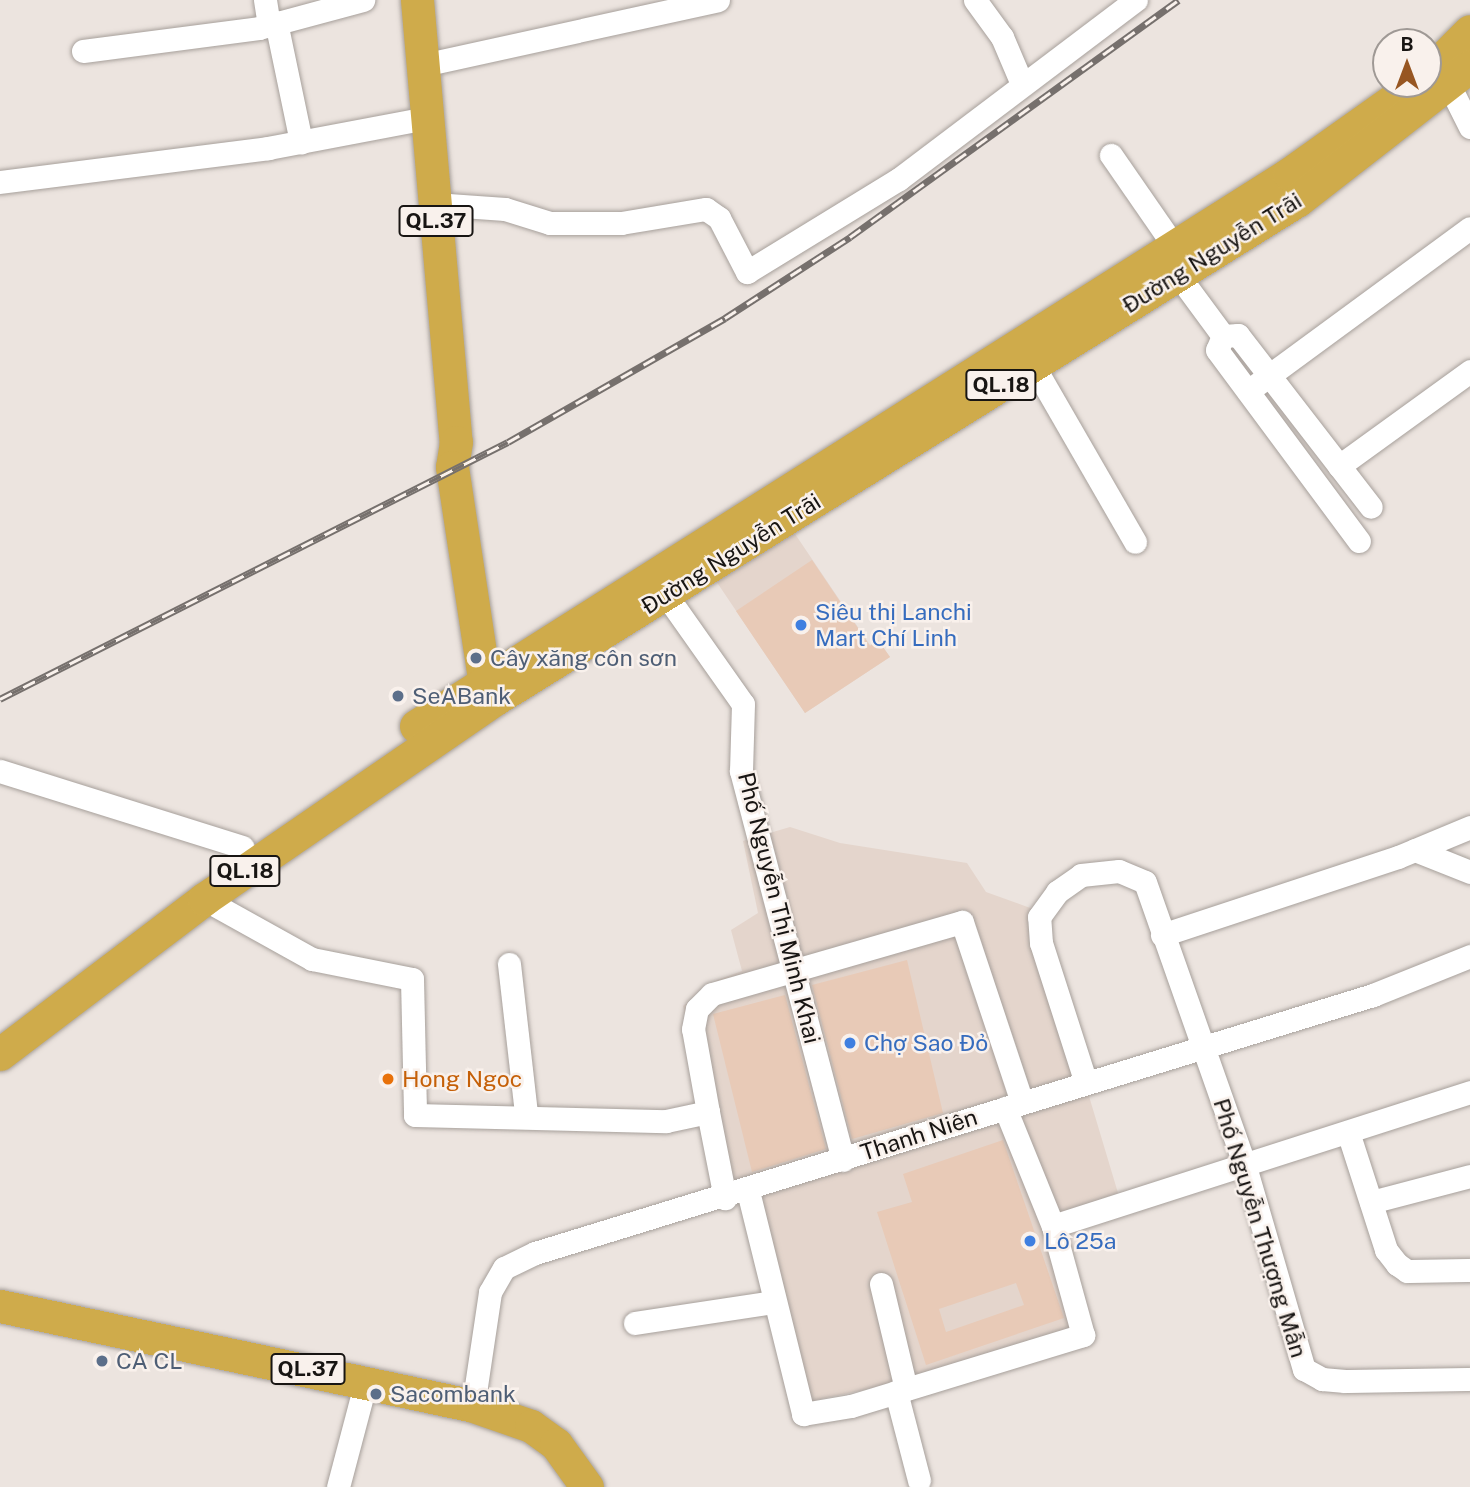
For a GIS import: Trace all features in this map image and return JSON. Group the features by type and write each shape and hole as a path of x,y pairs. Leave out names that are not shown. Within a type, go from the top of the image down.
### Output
{"highway":[{"name":"QL.37","path":"417,0 456,442 452,467 502,681"},
{"name":"Đường Nguyễn Trãi","path":"1442,72 1470,32"},
{"name":"Đường Nguyễn Trãi","path":"660,584 1032,365 1289,174 1405,98"},
{"name":"Đường Nguyễn Trãi","path":"0,1054 195,893 242,847 502,681 1176,260"},
{"name":"Đường Nguyễn Trãi","path":"0,1029 502,681"},
{"name":"QL.37","path":"0,1306 366,1381 473,1406 531,1426 556,1444 587,1487"}],"street":[{"path":"265,0 301,142"},
{"path":"83,51 272,23 363,0"},
{"path":"422,65 718,0"},
{"path":"975,0 1002,37 1022,84"},
{"path":"434,204 505,209 550,223 621,223 706,209 719,218 747,272 899,179 1136,0"},
{"path":"1442,78 1470,127"},
{"path":"0,182 301,142 427,118"},
{"path":"1111,155 1223,336"},
{"path":"1248,391 1470,228"},
{"path":"1223,336 1238,335 1371,507"},
{"path":"1223,336 1217,351 1359,541"},
{"path":"1032,365 1135,542"},
{"path":"1339,466 1470,371"},
{"name":"Phố Nguyễn Thị Minh Khai","path":"660,584 743,704 741,771 843,1160"},
{"path":"0,771 242,847"},
{"path":"1162,935 1415,850 1470,827"},
{"path":"1415,850 1470,872"},
{"name":"Phố Nguyễn Thượng Mẫn","path":"1086,1083 1041,943 1039,917 1057,892 1081,875 1118,871 1145,882 1244,1163 1304,1369 1345,1381 1470,1379"},
{"path":"195,893 324,964 412,979 415,1115 526,1114 673,1121 708,1112"},
{"path":"725,1198 693,1029 697,1009 712,994 796,974 962,922 1013,1105 1053,1226 1083,1335 901,1391 803,1414 748,1191"},
{"name":"Thanh Niên","path":"473,1406 489,1292 504,1268 535,1253 748,1191 1013,1105 1373,995 1470,956"},
{"path":"509,964 526,1114"},
{"path":"1053,1226 1470,1092"},
{"path":"1348,1132 1386,1250 1397,1264 1407,1271 1470,1270"},
{"path":"1371,1202 1470,1176"},
{"path":"881,1284 919,1480"},
{"path":"635,1323 774,1302"},
{"path":"338,1487 366,1381"}],"shaded area":[{"name":"Siêu thị Lanchi Mart Chí Linh","path":"791,528 870,645 878,640 890,657 805,713 714,578"},
{"path":"790,827 840,843 967,863 986,892 1033,909 1118,1193 1053,1216 1079,1326 922,1378 811,1401 760,1202 729,1187 683,1006 717,980 742,971 731,930 758,913 743,841"}],"building":[{"name":"Siêu thị Lanchi Mart Chí Linh","path":"812,560 870,646 878,640 890,657 805,713 736,611"},
{"path":"907,960 943,1113 852,1139 812,985"},
{"path":"785,995 826,1149 752,1172 713,1014"},
{"path":"1003,1140 1064,1318 926,1365 877,1212 912,1202 903,1174","holes":["1016,1283 1024,1305 946,1332 939,1309"]}],"railway":[{"path":"0,699 508,442 725,318 850,237 1179,0"}],"place":[{"name":"Siêu thị Lanchi Mart Chí Linh","path":"801,625"},
{"name":"Cây xăng côn sơn","path":"476,658"},
{"name":"SeABank","path":"398,696"},
{"name":"Chợ Sao Đỏ","path":"850,1043"},
{"name":"Hong Ngoc","path":"388,1079"},
{"name":"Lô 25a","path":"1030,1241"},
{"name":"CA CL","path":"102,1361"},
{"name":"Sacombank","path":"376,1394"}]}
